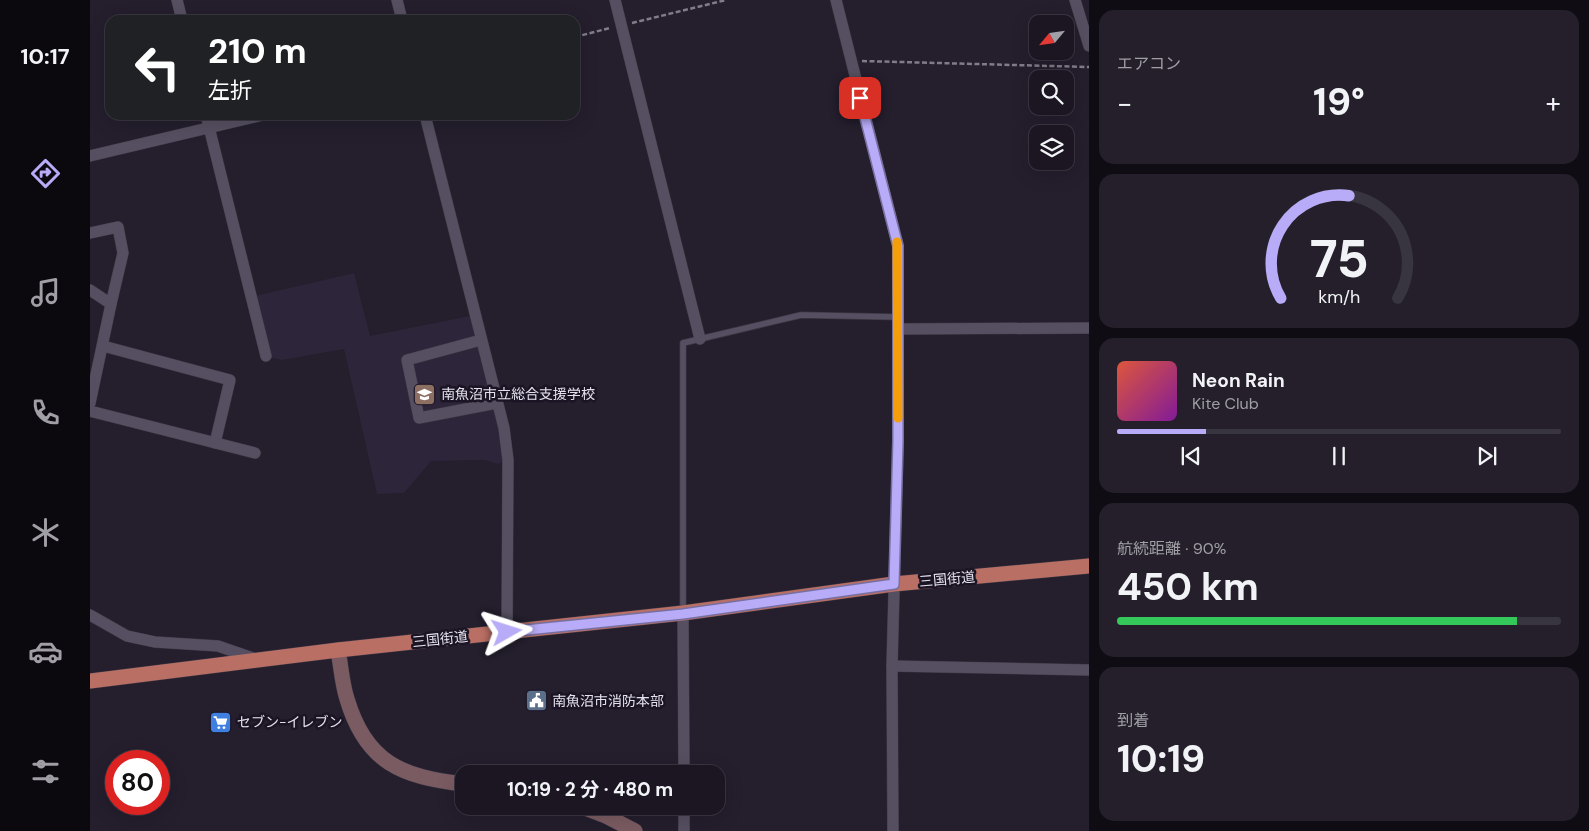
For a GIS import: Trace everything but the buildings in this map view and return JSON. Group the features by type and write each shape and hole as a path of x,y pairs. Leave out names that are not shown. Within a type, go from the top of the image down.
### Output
{"highway":[{"name":"三国街道","path":"90,681 338,650 683,614 894,584 1089,566"}],"main road":[{"path":"338,650 346,698 353,719 374,751 389,764 408,773 429,779 455,783"},
{"path":"603,815 635,831"}],"street":[{"path":"177,0 181,15"},
{"path":"397,0 401,15"},
{"path":"615,0 700,339"},
{"path":"836,0 898,246 898,441 892,666 893,831"},
{"path":"1075,0 1089,46"},
{"path":"208,120 266,356"},
{"path":"90,156 243,120"},
{"path":"426,120 504,428 508,460 507,632"},
{"path":"90,233 118,227 123,253 90,402"},
{"path":"90,290 111,304"},
{"path":"898,323 1089,328"},
{"path":"481,340 407,360 419,418 497,403"},
{"path":"103,346 230,380 215,443"},
{"path":"90,412 255,453"},
{"path":"683,614 684,765"},
{"path":"90,615 127,636 155,642 218,646 260,660"},
{"path":"892,666 1089,670"},
{"path":"684,815 684,831"}],"lane":[{"path":"683,614 683,343 801,315 898,323"}],"path":[{"path":"580,36 726,0"},
{"path":"851,60 1089,67"}],"shaded area":[{"name":"南魚沼市立総合支援学校","path":"354,273 370,336 475,315 508,460 498,464 484,460 431,461 404,493 377,494 344,349 282,360 266,356 251,297"}],"slow traffic":[{"path":"897,242 898,418"}],"place":[{"name":"南魚沼市立総合支援学校","path":"425,394"},
{"name":"南魚沼市消防本部","path":"536,701"},
{"name":"セブン-イレブン","path":"221,722"}],"route":[{"path":"507,632 683,614 894,584 898,441 898,246 860,98"}]}
